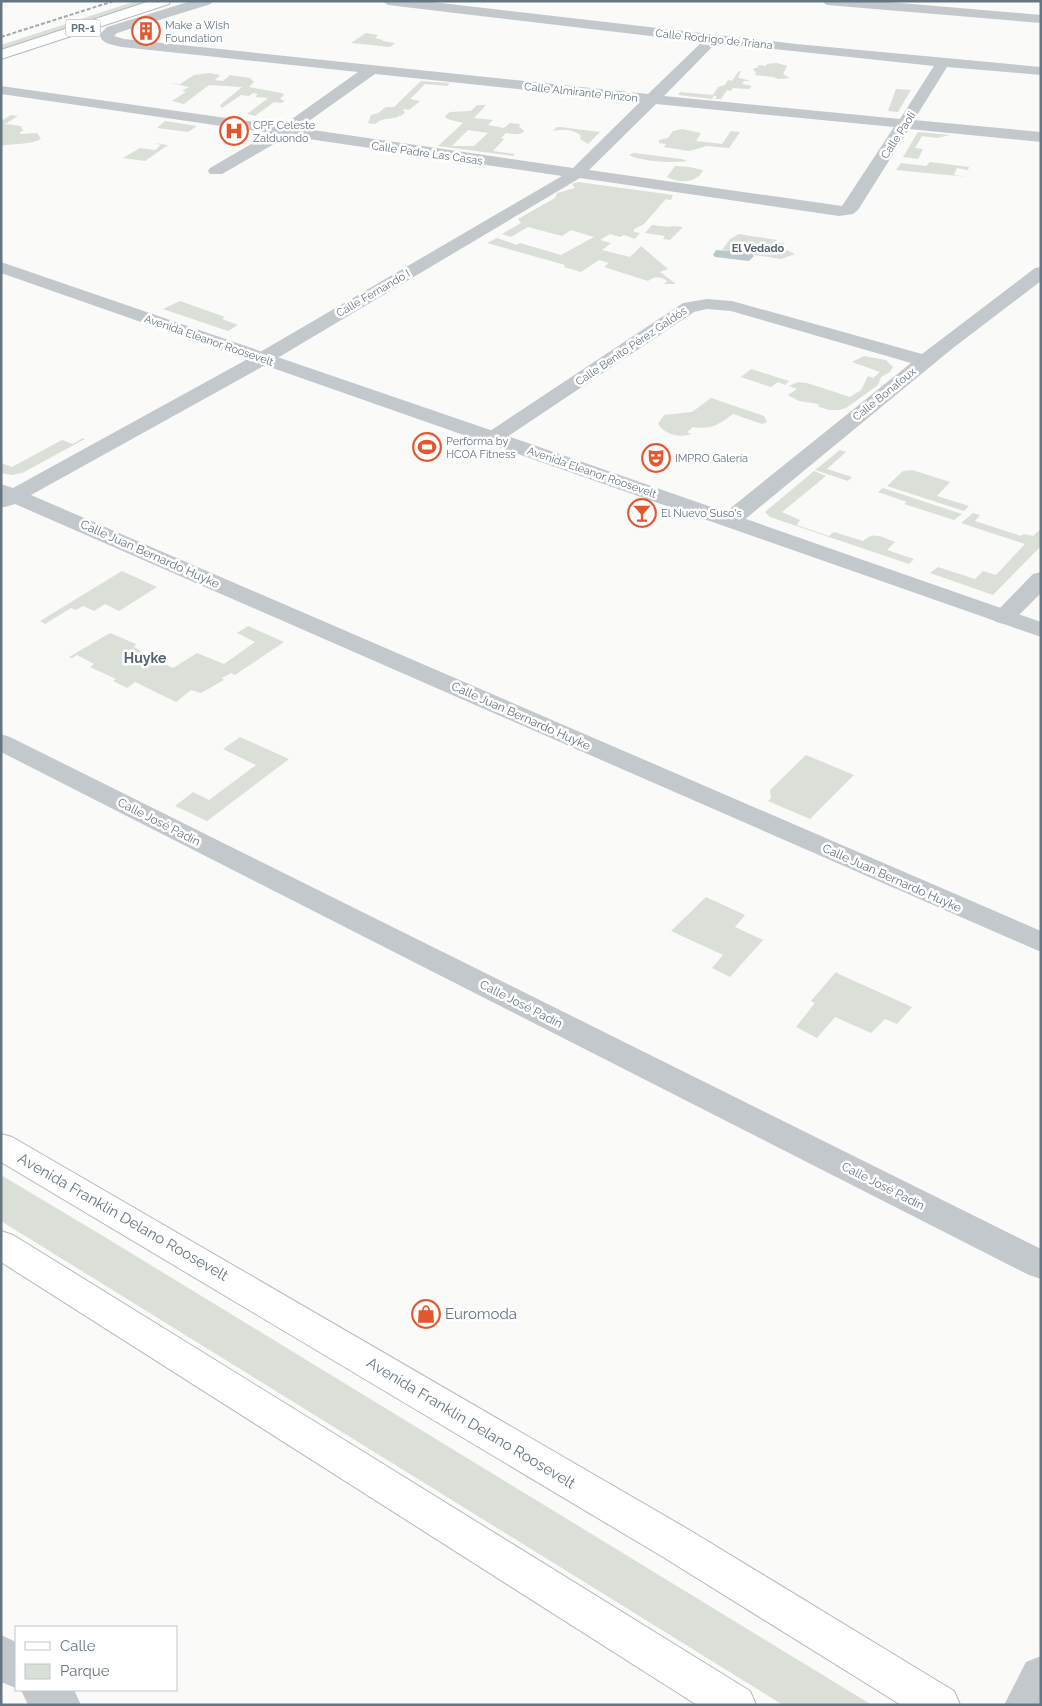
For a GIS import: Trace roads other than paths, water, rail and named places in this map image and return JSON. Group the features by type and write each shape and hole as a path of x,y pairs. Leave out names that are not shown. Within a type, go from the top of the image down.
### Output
{"main road":[{"name":"PR-1","path":"1,55 164,1"},
{"name":"Avenida Franklin Delano Roosevelt","path":"1,1146 677,1544 939,1705"},
{"path":"1,1245 735,1705"}],"street":[{"name":"Calle Almirante Pinzón","path":"206,1 112,30 107,34 106,38 122,43 371,70 905,125 1041,137"},
{"name":"Calle Rodrigo de Triana","path":"388,1 712,40 943,63 1041,70"},
{"path":"826,1 1041,19"},
{"name":"Calle Fernando I","path":"6,496 262,358 576,174 712,40"},
{"name":"Calle Paoli","path":"852,206 943,63"},
{"path":"216,171 284,132 371,70"},
{"name":"Calle Padre Las Casas","path":"1,90 831,210 848,210 852,206"},
{"name":"Avenida Eleanor Roosevelt","path":"1,267 494,437 1041,630"},
{"name":"Calle Bonafoux","path":"730,520 925,361 1041,272"},
{"name":"Calle Benito Pérez Galdós","path":"494,437 689,307 697,305 732,306 925,361"},
{"name":"Calle Juan Bernardo Huyke","path":"6,496 1041,942"},
{"path":"1004,617 1041,579"},
{"name":"Calle José Padín","path":"1,742 1041,1265"},
{"path":"1,1655 15,1667"},
{"path":"1025,1705 1041,1676"},
{"path":"43,1691 60,1705"}],"railway":[{"path":"1,37 114,1"}],"place":[{"name":"Make a Wish Foundation","path":"146,31"},
{"name":"CPF Celeste Zalduondo","path":"234,131"},
{"name":"Performa by HCOA Fitness","path":"427,447"},
{"name":"IMPRO Galería","path":"656,458"},
{"name":"El Nuevo Suso's","path":"642,513"},
{"name":"Euromoda","path":"426,1314"}],"district":[{"name":"El Vedado","path":"758,248"},
{"name":"Huyke","path":"145,658"}]}
